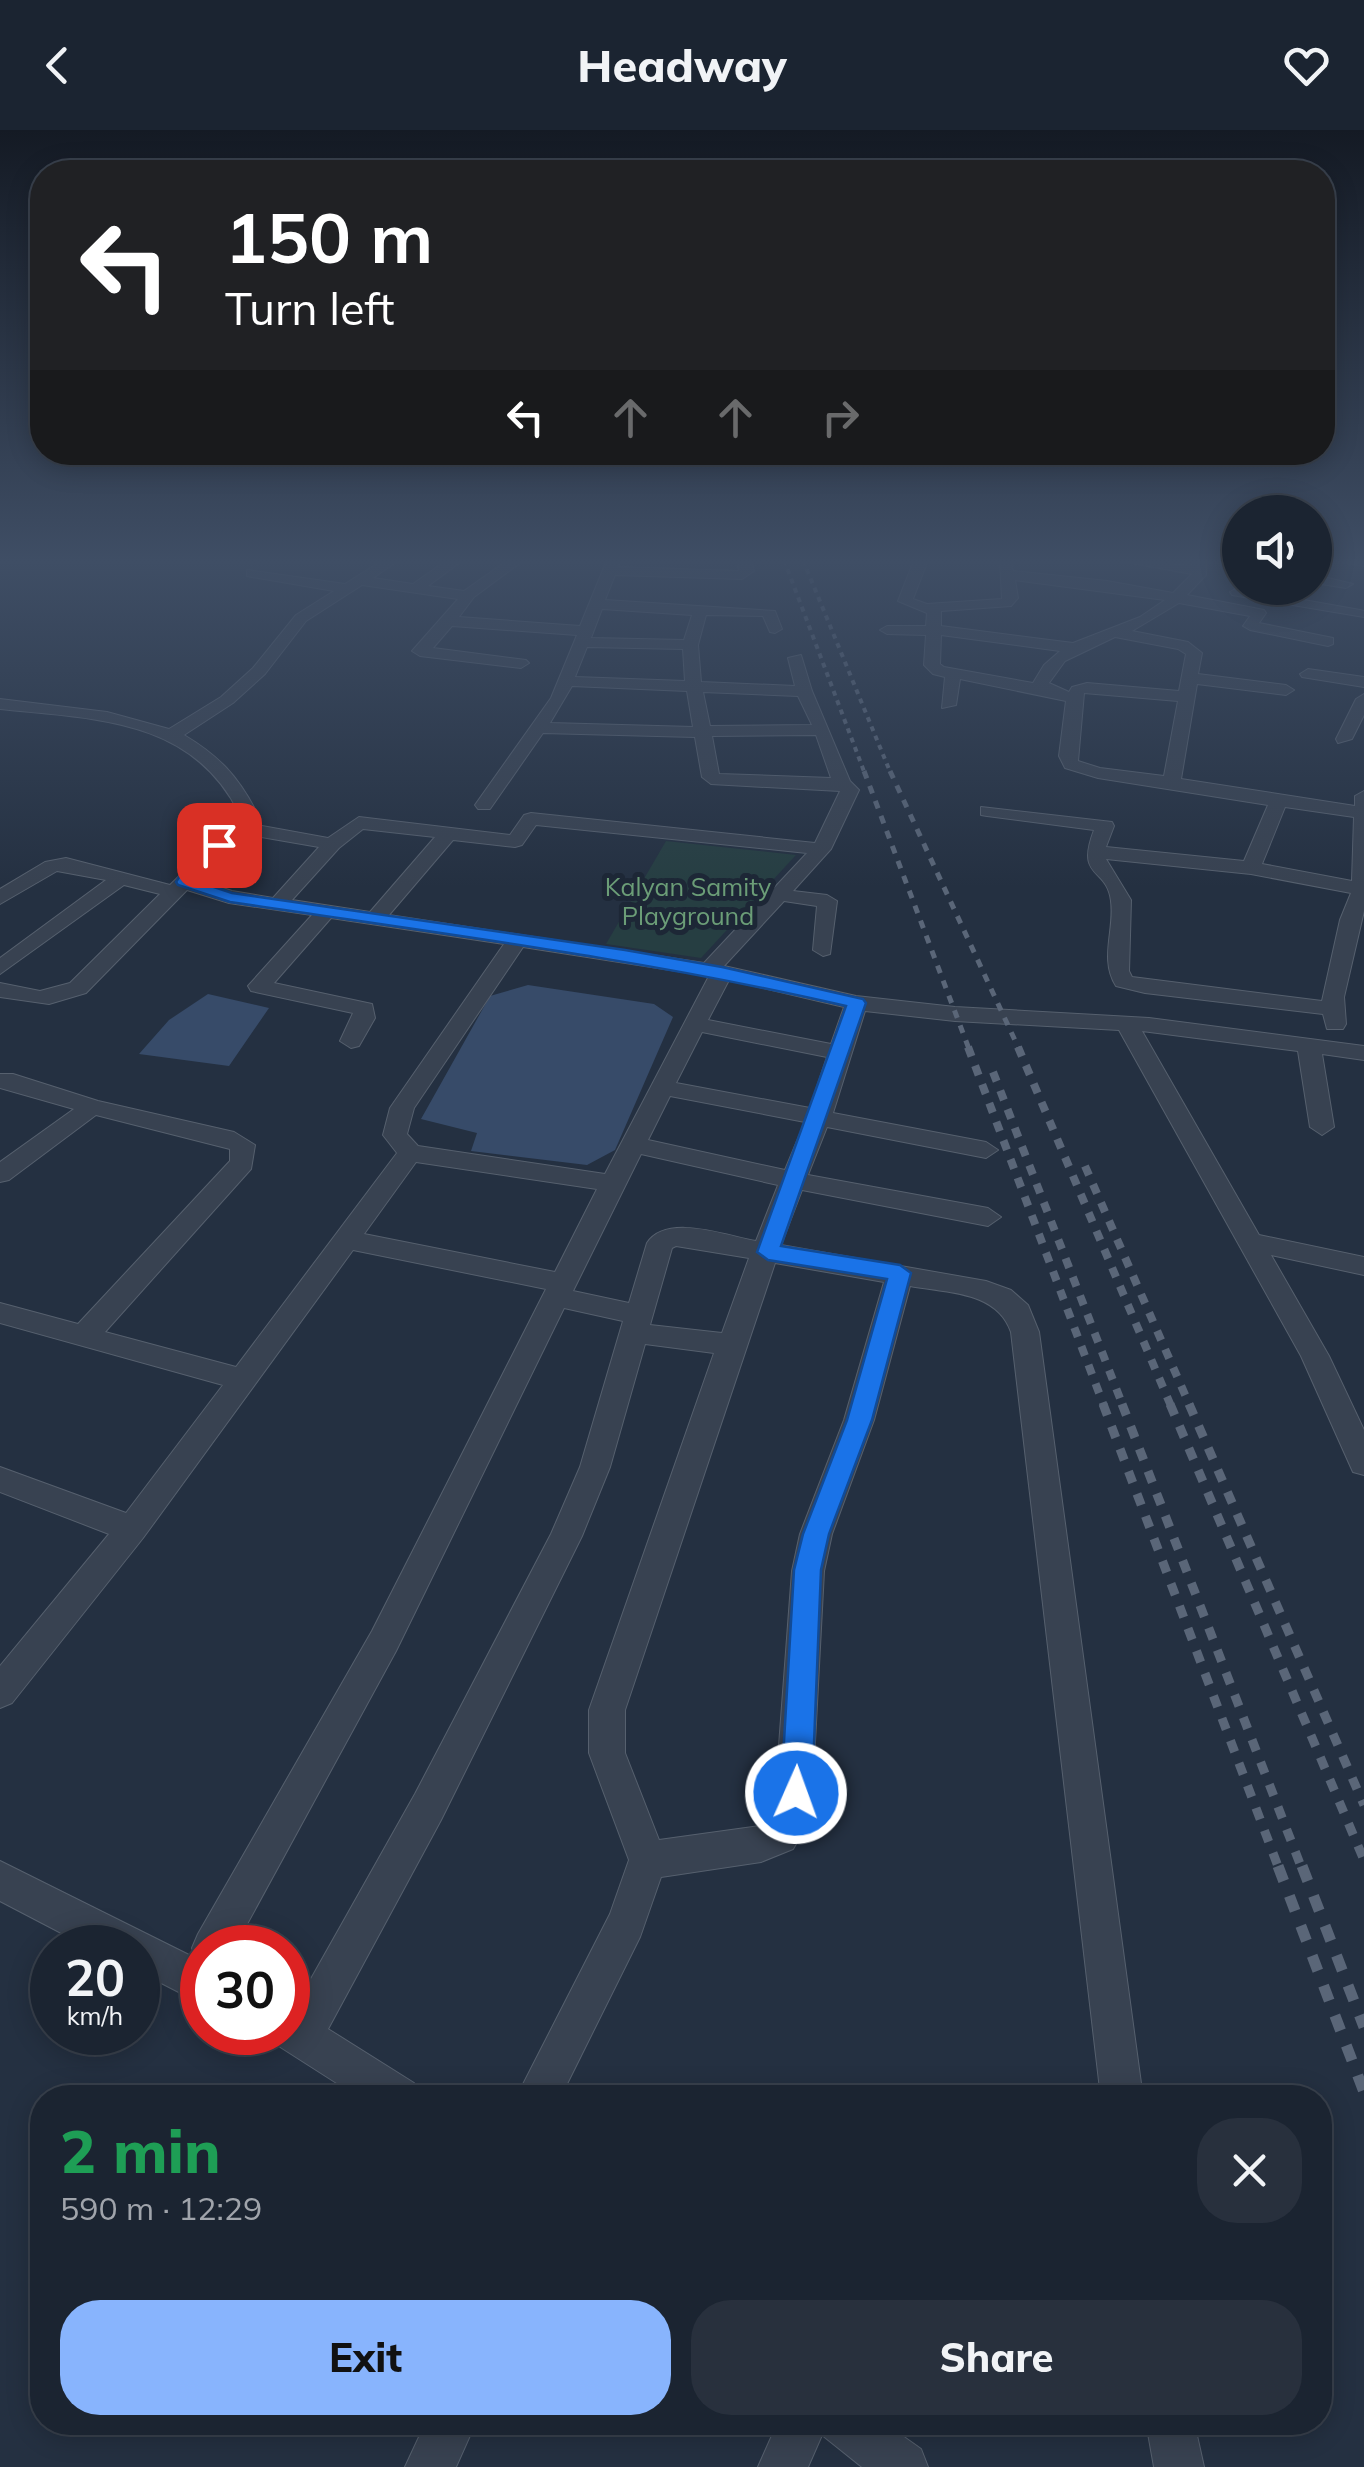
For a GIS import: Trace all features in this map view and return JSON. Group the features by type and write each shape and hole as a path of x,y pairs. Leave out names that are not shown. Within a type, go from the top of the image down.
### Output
{"street":[{"path":"170,736 227,700 258,669"},
{"path":"484,806 540,728 571,669"},
{"path":"692,669 708,772 717,780 842,784"},
{"path":"226,1925 384,1642 694,1024 716,971 821,849 850,790 842,784 823,730 804,692 799,669"},
{"path":"936,669 1073,698"},
{"path":"1046,690 1041,683 1047,669"},
{"path":"1172,782 1191,669"},
{"path":"948,705 952,674"},
{"path":"1308,674 1364,682"},
{"path":"1190,678 1286,690"},
{"path":"566,682 804,692"},
{"path":"1187,696 1078,690 1073,698 1071,764 1098,773 1362,814 1361,889 1354,943 1334,1009 1336,1050"},
{"path":"1344,739 1364,699"},
{"path":"0,704 86,713 153,728 207,754 224,770 248,814 242,828 196,861 179,887 78,988 61,998 36,998 0,990"},
{"path":"540,728 823,730"},
{"path":"1320,735 1364,742"},
{"path":"1251,868 1278,802"},
{"path":"987,811 1106,826 1095,852 1096,864 1121,900 1118,971 1124,980 1145,987 1334,1009"},
{"path":"277,904 332,844 359,823 515,841 531,819 821,849"},
{"path":"242,828 332,844"},
{"path":"375,919 449,833"},
{"path":"1095,852 1251,868 1361,889"},
{"path":"0,898 52,866 83,867 120,879 716,971 856,1003 955,1014 1126,1023 1364,1053"},
{"path":"0,968 120,879"},
{"path":"781,895 827,901 823,950"},
{"path":"327,911 259,986 364,1010 364,1018 350,1041"},
{"path":"516,940 402,1108 395,1135 410,1152 613,1183"},
{"path":"544,2085 626,1923 648,1860 607,1753 607,1710 732,1345 819,1118 856,1003"},
{"path":"1126,1023 1322,1370 1364,1463"},
{"path":"694,1024 838,1052"},
{"path":"1309,1046 1322,1127"},
{"path":"0,1080 92,1107 225,1138 243,1146 245,1152 242,1163 84,1336"},
{"path":"660,1088 986,1150"},
{"path":"0,1174 92,1107"},
{"path":"632,1144 988,1217"},
{"path":"0,1692 132,1529 410,1152"},
{"path":"310,2004 537,1597 595,1467 660,1243 666,1237 947,1280 1001,1296 1018,1312 1026,1332 1120,2085"},
{"path":"348,1240 560,1290 638,1324 732,1345"},
{"path":"1247,1241 1364,1266"},
{"path":"648,1860 761,1844 780,1836 792,1818 808,1570 816,1534 859,1420 900,1273"},
{"path":"0,1313 243,1380"},
{"path":"0,1479 132,1529"},
{"path":"0,1880 88,1925"},
{"path":"310,2041 379,2085"},
{"path":"430,2467 446,2435"},
{"path":"784,2467 798,2435"},
{"path":"859,2435 903,2467"},
{"path":"1173,2435 1179,2467"}],"green space":[{"name":"Kalyan Samity Playground","path":"666,841 796,855 701,958 606,944"}],"water":[{"path":"528,985 654,1004 673,1017 615,1150 587,1165 471,1151 477,1133 421,1119 490,996"},
{"path":"208,994 269,1008 229,1066 139,1054 169,1020"}],"railway":[{"path":"825,669 865,774"},
{"path":"848,669 891,774"},
{"path":"864,771 969,1049"},
{"path":"890,771 1019,1049"},
{"path":"968,1047 1104,1406"},
{"path":"1018,1047 1171,1406"},
{"path":"993,1072 1123,1406"},
{"path":"1085,1166 1190,1406"},
{"path":"1103,1404 1279,1869"},
{"path":"1122,1404 1302,1869"},
{"path":"1170,1404 1364,1860"},
{"path":"1189,1404 1364,1805"},
{"path":"1278,1866 1364,2092"},
{"path":"1302,1866 1364,2027"}],"route":[{"path":"219,845 196,861 184,882 230,897 722,972 856,1003 819,1118 780,1211 768,1252 900,1273 859,1420 816,1534 808,1570 796,1793"}]}
